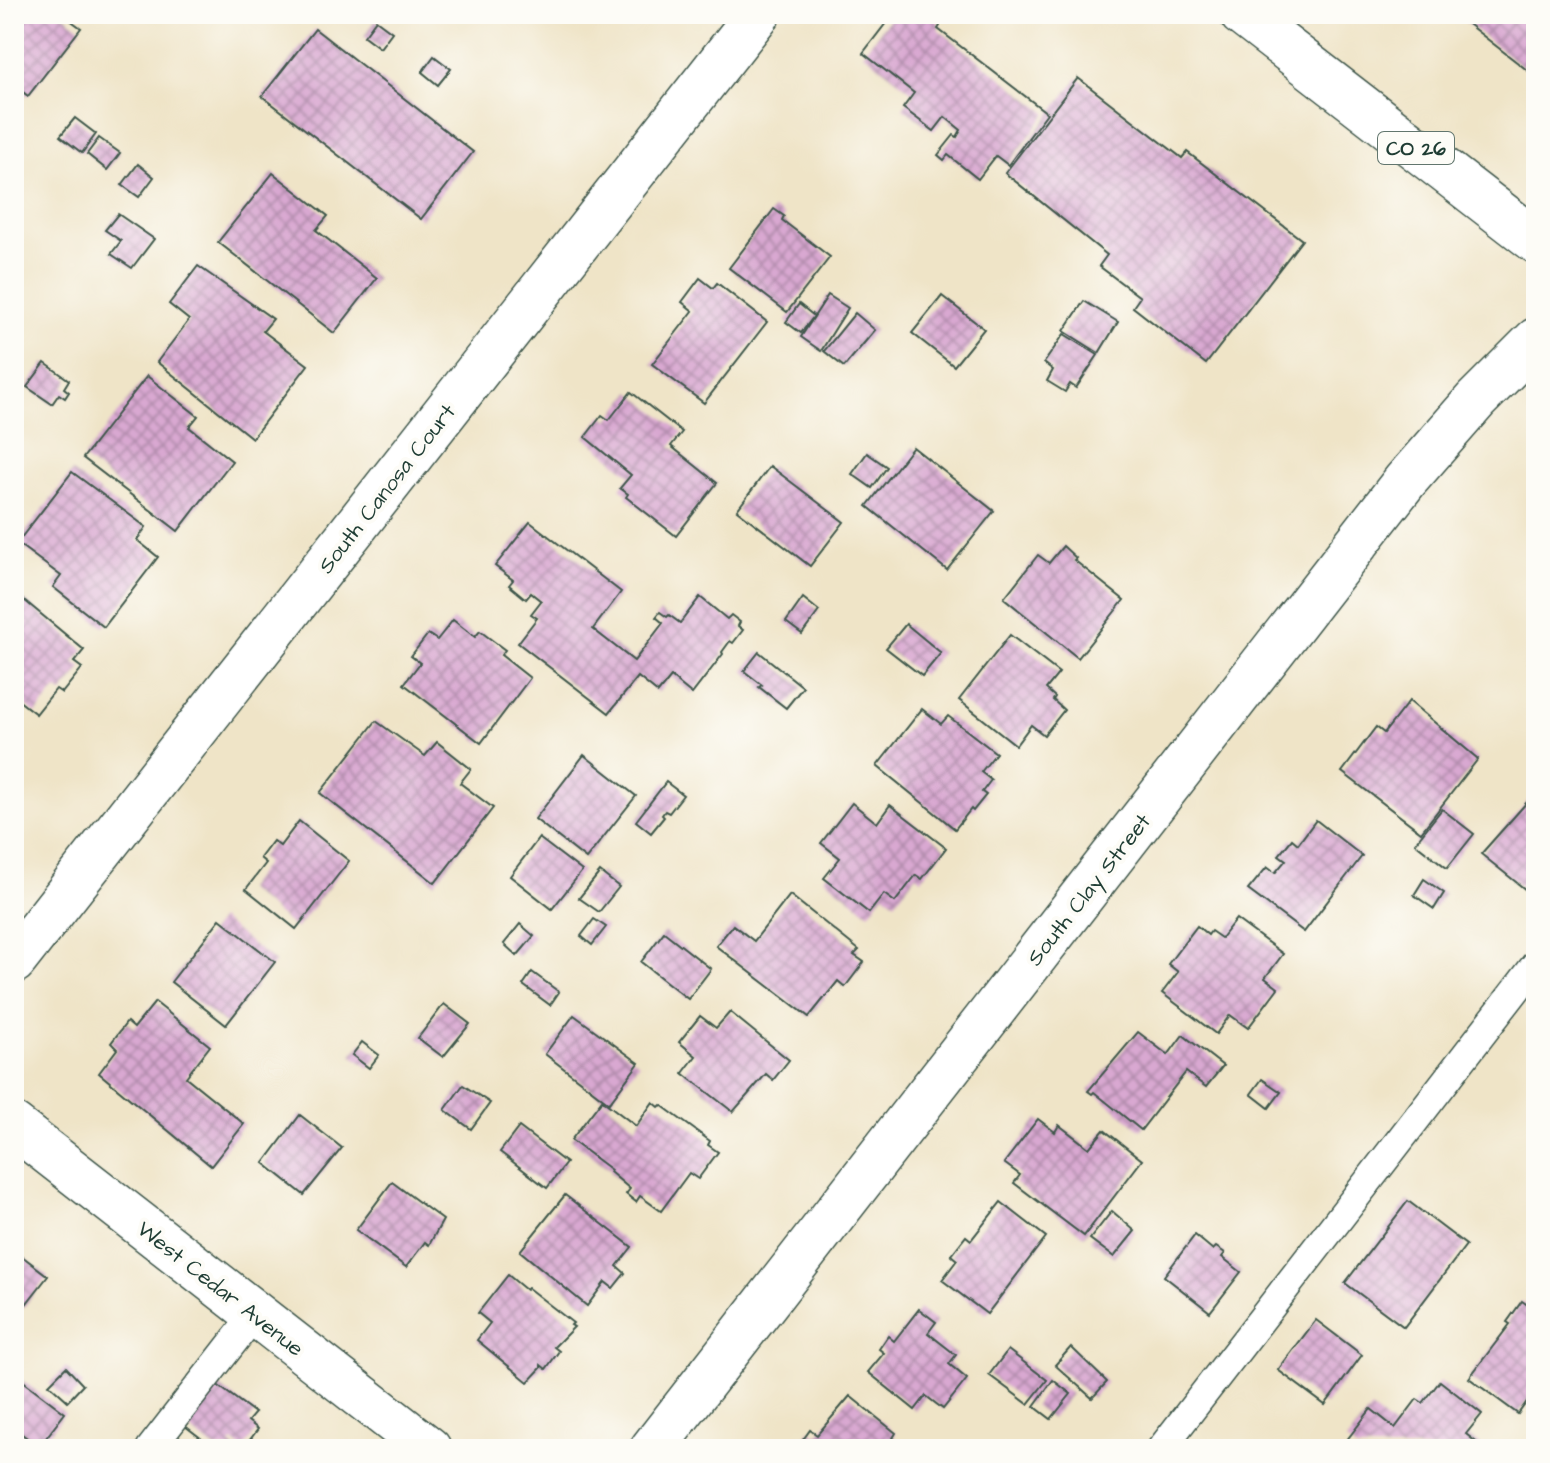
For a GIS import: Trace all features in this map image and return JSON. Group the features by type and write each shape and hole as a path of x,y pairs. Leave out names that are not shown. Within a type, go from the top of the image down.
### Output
{"street":[{"name":"South Canosa Court","path":"14,961 758,14"},
{"name":"CO 26","path":"1242,14 1536,241"},
{"name":"South Clay Street","path":"652,1449 1405,481 1476,400 1536,340"},
{"name":"West Cedar Avenue","path":"14,1126 429,1449"}],"lane":[{"path":"1161,1449 1536,964"},
{"path":"150,1449 255,1314"}],"building":[{"path":"14,14 62,14 81,28 28,96 14,85"},
{"path":"893,14 934,14 940,26 938,29 1047,113 1008,165 996,156 978,179 948,155 944,160 938,155 961,130 945,117 934,131 903,108 914,93 863,53"},
{"path":"1455,14 1536,14 1536,77"},
{"path":"376,20 392,32 380,48 364,36"},
{"path":"315,29 473,152 421,219 262,96"},
{"path":"434,56 451,69 438,85 422,72"},
{"path":"1078,78 1182,158 1187,152 1302,240 1206,364 1133,307 1140,297 1099,266 1107,255 1005,173"},
{"path":"75,118 96,134 82,153 60,136"},
{"path":"99,138 120,153 107,170 87,154"},
{"path":"138,164 154,177 139,197 122,185"},
{"path":"273,173 328,216 316,230 377,278 334,333 218,242"},
{"path":"774,209 784,216 782,220 830,257 787,312 729,268"},
{"path":"118,214 154,239 132,268 111,254 121,241 105,230"},
{"path":"198,266 273,319 263,331 308,365 252,438 157,362 189,320 169,304"},
{"path":"700,278 713,288 717,283 767,322 704,403 652,364 693,311 682,302"},
{"path":"828,295 848,308 821,351 801,337"},
{"path":"942,296 984,329 954,366 912,333"},
{"path":"1084,301 1118,322 1099,353 1064,331"},
{"path":"799,304 814,316 801,333 786,322"},
{"path":"855,313 875,330 844,367 824,351"},
{"path":"1064,334 1098,355 1076,388 1070,384 1065,392 1047,381 1053,370 1044,363"},
{"path":"45,363 69,380 64,388 69,392 65,398 59,394 52,404 27,387"},
{"path":"147,376 198,416 189,427 232,461 178,531 83,458"},
{"path":"631,392 682,432 671,446 717,483 676,536 626,497 628,494 620,488 631,475 585,437 602,415 609,420"},
{"path":"913,447 994,511 947,570 867,506"},
{"path":"867,453 887,467 872,488 852,474"},
{"path":"770,466 844,522 810,566 737,510"},
{"path":"72,472 146,527 137,540 158,557 104,627 53,587 61,576 17,543"},
{"path":"530,522 621,592 593,629 634,661 663,623 656,617 660,612 680,623 700,597 727,619 731,615 740,622 738,626 743,630 733,643 730,641 692,694 671,677 658,693 638,677 609,713 518,643 537,618 531,614 541,601 531,593 526,599 509,585 513,580 495,566"},
{"path":"1063,546 1076,558 1074,560 1124,600 1078,658 1004,598 1038,555 1049,563"},
{"path":"18,595 84,650 74,662 82,668 62,693 56,689 36,714 14,697 14,599"},
{"path":"803,598 819,611 802,634 786,622"},
{"path":"453,620 475,637 480,631 505,650 501,655 530,678 481,743 404,684 420,663 411,656 428,634 437,640"},
{"path":"906,624 941,653 922,676 886,648"},
{"path":"1010,635 1059,673 1046,689 1064,710 1044,735 1031,725 1016,745 959,700"},
{"path":"759,652 803,687 786,708 744,671"},
{"path":"1409,701 1478,759 1421,832 1342,772 1376,727 1384,733"},
{"path":"922,709 941,724 948,716 996,753 981,772 991,780 982,792 986,795 955,829 877,766"},
{"path":"376,721 425,756 437,742 471,769 460,783 493,808 435,883 320,793"},
{"path":"584,755 636,796 586,859 535,819"},
{"path":"666,782 683,795 669,813 665,811 651,833 636,821"},
{"path":"1536,792 1536,887 1531,894 1481,854"},
{"path":"852,803 877,823 890,805 946,848 922,879 916,875 895,902 884,894 869,913 824,878 840,858 821,843"},
{"path":"1442,809 1474,834 1447,868 1415,843"},
{"path":"1316,820 1362,856 1304,932 1248,890 1267,867 1275,873 1286,860 1279,855 1292,839 1298,844"},
{"path":"299,821 349,861 296,929 246,889 266,863 260,858 273,841 280,846"},
{"path":"539,838 582,871 552,909 510,876"},
{"path":"600,872 619,887 599,912 579,898"},
{"path":"1424,879 1444,893 1434,909 1414,895"},
{"path":"790,895 859,950 854,955 864,962 845,987 838,981 809,1017 716,946 733,925 754,941"},
{"path":"220,919 275,962 226,1025 171,982"},
{"path":"594,919 606,927 592,945 581,936"},
{"path":"1236,919 1283,954 1265,978 1278,988 1248,1028 1230,1015 1216,1034 1162,993 1178,972 1168,964 1197,926 1208,935 1211,931 1221,938"},
{"path":"520,924 534,936 517,956 504,944"},
{"path":"664,932 711,969 688,999 641,962"},
{"path":"532,972 559,992 550,1005 523,985"},
{"path":"155,1002 210,1046 186,1077 244,1124 211,1166 99,1073 117,1049 111,1043 127,1022 134,1028"},
{"path":"444,1004 470,1024 443,1057 418,1038"},
{"path":"730,1012 789,1060 773,1080 766,1074 733,1112 683,1073 696,1056 679,1042 700,1016 716,1028"},
{"path":"574,1015 639,1063 609,1103 545,1054"},
{"path":"1138,1032 1168,1055 1183,1035 1223,1066 1206,1087 1186,1072 1141,1130 1094,1092 1088,1091"},
{"path":"362,1042 379,1055 369,1068 352,1055"},
{"path":"1262,1079 1281,1092 1269,1108 1251,1094"},
{"path":"463,1085 490,1103 471,1129 445,1110"},
{"path":"602,1100 636,1126 653,1102 659,1107 661,1105 710,1141 708,1145 718,1152 698,1179 689,1173 661,1211 640,1196 636,1202 626,1194 630,1189 611,1170 571,1140"},
{"path":"300,1115 342,1148 304,1195 264,1163"},
{"path":"1038,1119 1055,1132 1059,1125 1089,1148 1104,1130 1142,1160 1084,1236 1014,1183 1020,1175 1004,1163"},
{"path":"519,1127 566,1163 547,1188 500,1152"},
{"path":"392,1182 443,1220 429,1245 425,1242 406,1267 356,1230"},
{"path":"565,1195 632,1247 617,1266 625,1273 613,1288 605,1282 587,1306 520,1251"},
{"path":"1408,1201 1466,1245 1404,1327 1345,1283"},
{"path":"1001,1202 1046,1237 987,1314 942,1280 957,1260 951,1255 966,1236 971,1240"},
{"path":"1112,1211 1135,1231 1114,1257 1090,1239"},
{"path":"1195,1235 1213,1250 1216,1247 1225,1253 1222,1257 1241,1272 1210,1312 1164,1276"},
{"path":"16,1245 20,1249 18,1253 48,1276 16,1317 14,1315"},
{"path":"508,1275 573,1323 571,1325 574,1327 554,1347 559,1351 546,1369 541,1365 528,1382 477,1340 490,1323 478,1313"},
{"path":"1522,1301 1536,1311 1536,1389 1518,1414 1469,1378 1510,1324 1507,1322"},
{"path":"919,1309 936,1322 928,1333 956,1355 949,1364 967,1379 943,1409 926,1396 915,1410 868,1372 884,1353 879,1349 888,1336 894,1341"},
{"path":"1316,1320 1362,1355 1325,1405 1278,1370"},
{"path":"1071,1347 1107,1382 1092,1398 1055,1365"},
{"path":"1008,1350 1047,1380 1028,1404 989,1375"},
{"path":"66,1367 83,1385 68,1401 49,1384"},
{"path":"14,1374 65,1413 39,1447 14,1428"},
{"path":"1053,1380 1071,1394 1051,1419 1034,1406"},
{"path":"212,1381 255,1413 248,1421 258,1429 243,1449 233,1441 230,1444 236,1449 215,1449 180,1422"},
{"path":"1440,1381 1482,1414 1466,1434 1485,1449 1356,1449 1346,1441 1371,1409 1395,1428 1417,1399 1423,1403"},
{"path":"850,1396 896,1433 893,1438 908,1449 806,1449 808,1446 802,1441 810,1430 817,1435"}]}
